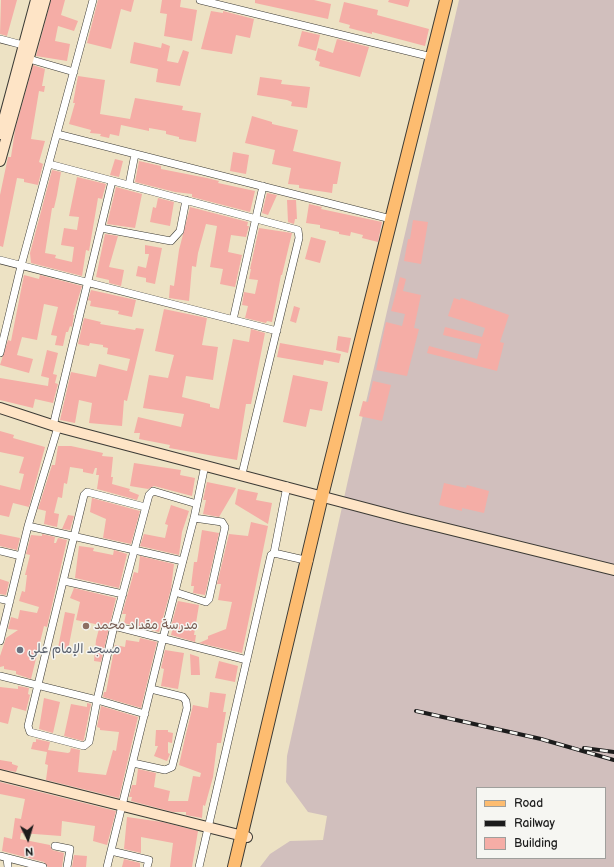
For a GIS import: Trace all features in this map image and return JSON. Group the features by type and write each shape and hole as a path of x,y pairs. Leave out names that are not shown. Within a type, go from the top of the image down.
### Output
{"main road":[{"path":"234,867 244,836 324,496 446,0"},
{"path":"324,496 451,0"},
{"path":"240,867 244,836"}],"street":[{"path":"0,134 36,0"},
{"path":"0,160 45,0"},
{"path":"0,353 93,0"},
{"path":"200,0 432,57"},
{"path":"0,39 23,45"},
{"path":"29,59 74,72"},
{"path":"57,134 391,219"},
{"path":"129,185 135,154"},
{"path":"49,164 296,228 299,233 242,474"},
{"path":"0,641 28,526 56,426 112,181"},
{"path":"233,320 263,186"},
{"path":"101,228 171,241 180,232 186,200"},
{"path":"0,260 277,331"},
{"path":"0,408 56,426 440,527 614,570"},
{"path":"107,867 163,638 184,561 205,464"},
{"path":"199,867 271,555 274,553 287,486"},
{"path":"145,507 85,493 28,731 84,746 90,742 97,700 114,626 149,495 153,491 197,504"},
{"path":"175,592 206,602 209,599 225,527 222,522 194,518"},
{"path":"28,526 184,561"},
{"path":"0,551 21,556"},
{"path":"274,553 309,561"},
{"path":"64,581 123,594"},
{"path":"0,599 10,601"},
{"path":"114,626 247,660"},
{"path":"0,676 97,700 145,714"},
{"path":"133,762 165,770 172,767 187,708 186,701 183,697 151,689"},
{"path":"0,775 244,836"},
{"path":"55,846 70,849 67,867"},
{"path":"111,851 149,860 147,867"},
{"path":"3,857 8,867"},
{"path":"3,857 43,867"}],"shaded area":[{"path":"459,0 614,0 614,867 260,867 270,854 290,841 323,840 327,816 308,812 286,782 287,756 348,480"}],"building":[{"path":"1,0 17,0 7,36 0,34"},
{"path":"51,0 65,0 61,15 78,21 74,31 58,26 55,41 70,44 67,61 36,56"},
{"path":"98,0 134,0 131,12 121,9 111,49 87,43"},
{"path":"162,0 181,0 180,7 197,10 192,41 164,36 167,14 160,13"},
{"path":"255,0 314,0 331,4 328,19 255,3"},
{"path":"389,0 410,0 408,7 388,2"},
{"path":"344,2 378,10 377,15 429,29 425,46 372,32 372,34 349,28 350,25 339,22"},
{"path":"211,11 223,13 223,11 254,19 250,38 236,35 232,54 201,49"},
{"path":"302,31 320,35 316,51 298,46"},
{"path":"337,39 369,47 360,77 319,66 320,62 315,60 318,48 333,53"},
{"path":"134,42 161,48 162,43 170,46 167,61 178,63 183,50 189,52 180,86 156,82 158,69 130,63"},
{"path":"33,65 45,69 42,86 45,86 44,92 39,91 31,139 45,141 39,162 43,164 38,185 24,182 24,179 17,178 3,247 0,246 0,195 8,157 11,157 15,130"},
{"path":"78,76 105,80 100,114 130,119 135,98 183,106 182,110 201,113 196,142 179,139 179,137 166,134 166,131 149,128 149,131 121,125 119,136 110,134 109,138 100,136 101,134 90,133 91,130 69,124 75,103 73,103"},
{"path":"260,77 282,80 281,84 310,87 307,108 291,106 292,102 287,100 257,95"},
{"path":"252,116 272,122 272,124 298,130 293,151 341,162 337,184 333,184 332,193 299,188 299,185 288,184 291,168 272,164 275,150 245,143"},
{"path":"233,152 249,155 246,174 230,171"},
{"path":"115,159 123,161 119,177 110,175"},
{"path":"139,161 161,166 161,169 207,178 219,181 218,183 255,191 250,212 192,197 192,194 175,192 135,182"},
{"path":"52,170 61,172 54,208 52,208 45,253 56,255 55,258 72,262 74,247 61,245 64,228 77,230 79,217 69,216 77,177 106,184 102,199 98,198 89,251 86,250 82,276 31,263 30,253"},
{"path":"116,187 142,194 135,228 107,224"},
{"path":"267,193 277,195 268,215 262,213"},
{"path":"158,198 174,202 170,226 150,222 153,207 156,208"},
{"path":"287,200 296,200 297,219 295,219 294,224 288,222"},
{"path":"309,204 322,207 321,209 382,222 378,242 362,238 363,235 351,232 350,236 339,234 339,232 320,228 320,225 306,223"},
{"path":"190,207 248,222 247,226 249,226 246,237 231,235 228,252 242,255 235,287 220,284 223,269 210,267 217,226 206,224 198,253 196,267 192,266 189,301 169,298 170,285 174,286 179,250"},
{"path":"413,220 428,222 421,264 404,261"},
{"path":"259,228 292,233 281,275 272,322 267,321 266,323 245,318 248,306 242,305 244,292 255,294 258,280 249,279"},
{"path":"105,234 118,236 109,267 124,270 121,286 109,283 109,280 96,277"},
{"path":"311,237 326,241 320,263 305,259"},
{"path":"145,245 162,248 155,284 146,282 146,278 136,276 138,266 146,268 149,254 145,254"},
{"path":"24,275 39,279 40,275 82,286 73,315 72,327 70,326 68,332 66,332 63,346 55,345 57,336 51,335 58,307 44,304 37,340 22,337 17,355 33,359 29,373 0,365 8,340 11,341"},
{"path":"400,277 406,279 403,291 421,295 414,328 419,329 407,376 376,370 386,322 402,326 405,314 391,311"},
{"path":"91,290 136,300 132,317 118,314 119,311 90,306 91,301 88,300"},
{"path":"454,298 460,300 461,298 509,315 500,342 504,343 497,371 427,353 429,346 477,359 481,344 443,335 445,327 482,337 485,328 448,316"},
{"path":"294,306 300,308 296,323 290,321"},
{"path":"164,309 207,318 202,345 218,347 213,380 186,376 182,397 210,404 210,407 219,409 233,339 249,342 251,329 265,333 251,404 246,404 237,460 169,448 170,445 139,439 140,433 134,433 138,417 181,427 184,414 143,408 149,375 168,378 174,355 155,351"},
{"path":"84,318 101,322 100,324 135,330 136,328 144,329 127,401 124,400 122,426 89,423 92,403 79,400 75,423 60,420 71,372 96,377 99,364 127,371 130,359 107,354 108,348 103,347 103,345 90,343 89,346 78,344"},
{"path":"338,336 351,338 348,353 336,350"},
{"path":"280,343 341,354 339,363 324,360 323,365 277,357"},
{"path":"47,350 58,353 53,374 57,375 55,383 58,384 53,403 35,399 33,408 0,400 0,378 48,386 49,378 41,376"},
{"path":"293,375 328,382 322,411 310,409 306,427 283,422"},
{"path":"373,381 391,385 382,421 359,416 363,401 368,402"},
{"path":"0,431 14,435 13,438 45,447 29,507 13,503 9,517 0,515 0,485 20,490 24,474 19,473 24,457 0,452"},
{"path":"58,446 71,446 103,453 102,456 113,457 111,477 113,477 112,484 130,489 129,491 139,495 137,500 97,489 99,475 96,475 97,468 95,468 93,474 83,472 83,469 70,467 67,484 64,483 62,498 58,497 54,513 59,514 57,527 44,524 46,511 38,509 52,465 55,465"},
{"path":"134,463 181,470 180,475 195,478 192,496 154,486 148,489 130,486"},
{"path":"207,482 236,488 219,517 203,514 206,500 203,500"},
{"path":"444,483 466,488 467,485 489,491 484,513 462,508 462,511 439,505"},
{"path":"238,489 258,493 256,500 272,503 268,524 235,504"},
{"path":"92,498 140,511 131,544 103,538 106,519 90,512"},
{"path":"171,505 189,511 182,532 179,555 140,546 144,534 165,538 168,525 165,524"},
{"path":"68,515 74,516 70,530 62,529"},
{"path":"251,522 268,526 242,653 199,643 208,639 208,636 226,629 232,602 218,600 221,584 217,584 229,534 248,536"},
{"path":"202,530 219,533 205,595 193,593 194,586 191,586 194,562 197,562"},
{"path":"0,534 20,538 17,550 0,546"},
{"path":"42,534 55,537 54,543 56,543 58,538 67,540 47,627 44,626 31,679 16,674 16,671 4,669 4,666 0,667 0,656 6,638 18,630 8,629 11,617 18,619 20,610 37,613 39,607 19,601 22,591 25,592 27,575 25,575 30,555 26,554 31,535 42,536"},
{"path":"79,546 94,548 93,551 113,555 114,550 127,554 119,588 75,578"},
{"path":"140,556 174,564 171,589 159,632 124,623 126,614 122,614 134,572 138,573"},
{"path":"0,579 9,582 6,595 0,594"},
{"path":"74,588 116,598 101,662 94,661 96,640 100,625 76,620 80,602 70,598"},
{"path":"178,601 199,605 194,635 196,635 195,642 171,635 173,627 171,626"},
{"path":"65,612 75,614 68,650 58,648"},
{"path":"140,638 157,642 141,708 103,697 104,692 106,692 115,645 125,647 126,640 139,642"},
{"path":"165,650 184,653 178,689 161,686 164,669 161,668"},
{"path":"190,654 199,657 200,675 191,675"},
{"path":"219,661 238,666 235,682 215,678"},
{"path":"18,686 29,688 28,694 30,695 26,711 12,707 8,724 0,722 0,687 18,689"},
{"path":"210,692 226,694 223,712 226,712 221,743 217,743 213,777 205,806 203,805 202,818 186,815 186,812 173,812 131,801 132,797 129,797 132,785 136,785 138,769 156,773 154,787 170,791 168,801 188,801 193,776 200,777 201,773 179,765 193,705 208,708"},
{"path":"44,698 60,702 53,733 39,729"},
{"path":"87,703 91,704 83,741 64,736 71,704 87,707"},
{"path":"101,706 138,717 119,798 46,780 48,765 45,764 47,752 31,749 33,742 36,742 36,739 50,742 48,750 68,753 70,752 71,748 80,750 78,772 106,775 113,750 116,751 119,732 100,730 100,728 97,727"},
{"path":"156,730 168,730 168,732 173,733 172,743 168,742 168,753 170,754 167,761 154,756 158,746 155,746"},
{"path":"0,760 12,762 12,764 18,766 16,772 0,769"},
{"path":"0,782 116,811 107,845 93,841 95,826 62,821 61,836 21,833 20,839 50,845 52,850 64,853 62,867 48,867 44,862 2,851 4,837 12,839 15,818 21,819 25,799 0,794"},
{"path":"127,817 162,822 198,831 192,867 170,867 173,843 141,837 141,853 124,849"},
{"path":"74,855 87,856 86,867 72,867"},
{"path":"124,859 140,863 140,867 122,867"}],"railway":[{"path":"416,711 541,739 614,760"},
{"path":"584,748 614,752"}],"place":[{"name":"مدرسة مقداد محمد","path":"86,626"},
{"name":"مسجد الإمام علي","path":"20,650"}]}
